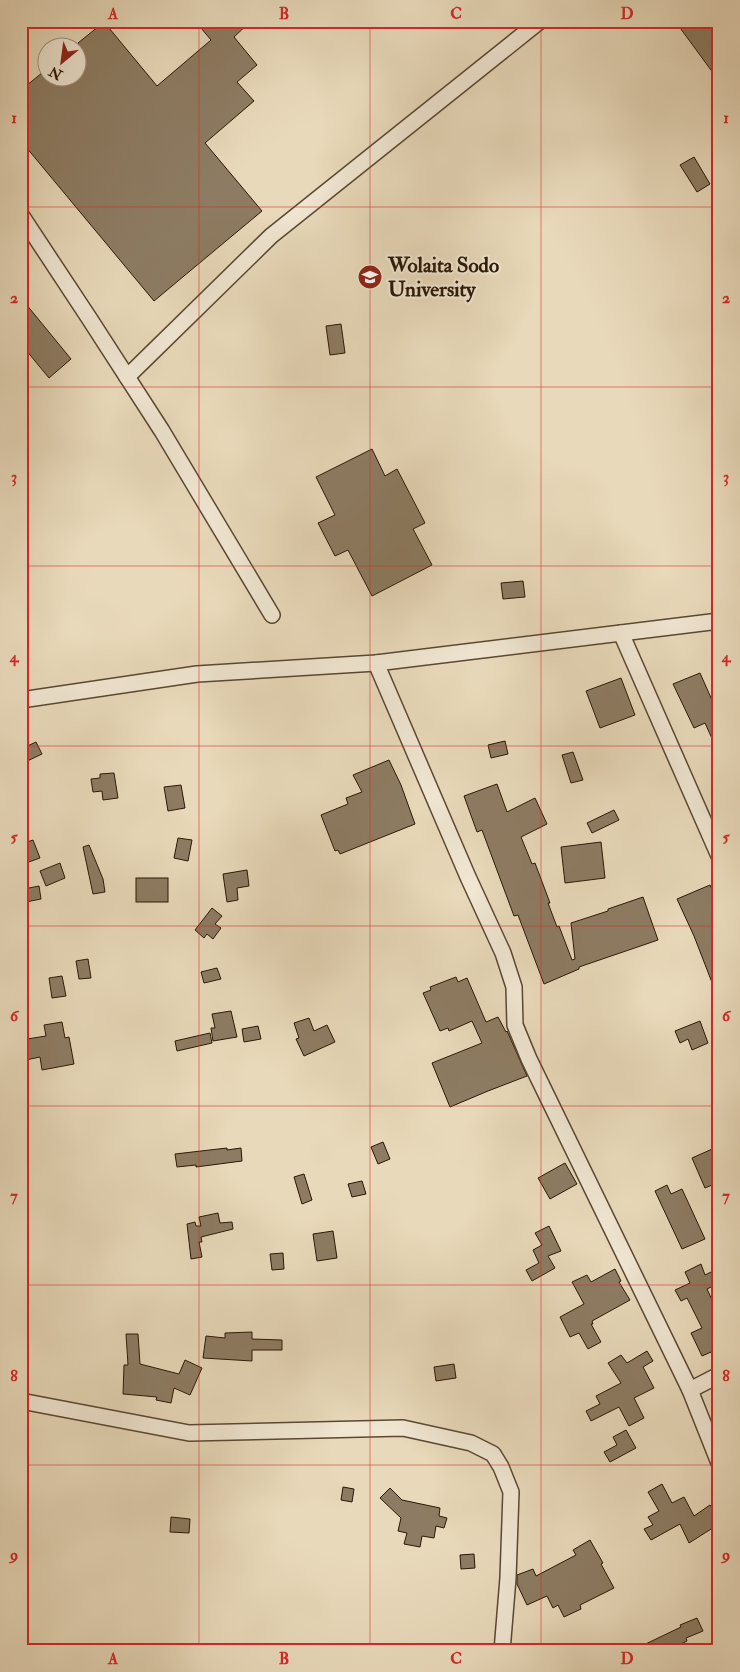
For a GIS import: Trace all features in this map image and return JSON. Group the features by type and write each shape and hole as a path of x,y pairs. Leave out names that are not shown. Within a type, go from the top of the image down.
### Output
{"street":[{"path":"127,377 271,236 540,21"},
{"path":"21,215 162,431 272,615"},
{"path":"21,700 197,674 376,663 719,621"},
{"path":"621,632 719,856"},
{"path":"376,663 502,953 514,987 515,1025 529,1059 690,1390 719,1463"},
{"path":"690,1390 719,1375"},
{"path":"21,1401 189,1433 403,1428 471,1443 492,1454 501,1468 511,1492 508,1578 502,1651"}],"building":[{"path":"208,21 251,21 234,37 257,65 237,82 254,101 205,143 262,211 154,301 21,141 21,90 38,76 38,88 88,88 88,38 84,38 104,22 157,86 211,40 201,28"},
{"path":"675,21 719,21 719,81"},
{"path":"694,157 710,184 697,192 680,165"},
{"path":"21,298 71,359 49,378 21,344"},
{"path":"341,324 345,353 330,355 326,326"},
{"path":"372,449 385,476 397,469 425,523 413,529 432,565 372,596 348,550 335,556 318,523 335,515 316,477"},
{"path":"523,581 525,597 503,599 501,583"},
{"path":"700,673 719,716 719,754 705,723 694,728 673,684"},
{"path":"621,678 635,715 600,728 586,691"},
{"path":"505,741 508,754 491,758 488,745"},
{"path":"36,742 42,754 21,764 21,749"},
{"path":"573,752 583,780 571,783 562,755"},
{"path":"389,760 401,785 415,824 340,854 338,850 335,851 321,815 348,804 346,798 362,792 353,775"},
{"path":"114,773 118,798 103,800 102,791 93,792 91,779 100,778 100,774"},
{"path":"497,784 507,812 535,798 547,824 521,837 532,864 535,863 557,927 559,926 572,960 575,959 571,923 643,897 658,940 579,967 579,969 544,984 518,915 514,916 482,830 477,832 464,796"},
{"path":"181,785 185,808 168,811 164,787"},
{"path":"614,810 619,820 592,833 587,823"},
{"path":"178,838 192,840 188,861 174,858"},
{"path":"33,840 40,858 26,863 21,851 21,844"},
{"path":"601,842 605,878 565,883 561,847"},
{"path":"89,845 103,879 105,892 93,894 83,847"},
{"path":"60,863 65,878 46,886 40,871"},
{"path":"247,870 249,886 237,888 238,900 227,902 223,874"},
{"path":"136,878 168,878 168,902 136,902"},
{"path":"710,885 719,905 718,998 694,936 677,899"},
{"path":"39,886 41,899 26,902 24,889"},
{"path":"212,908 222,916 215,924 221,928 213,939 207,934 204,938 195,930"},
{"path":"88,959 91,978 79,979 76,961"},
{"path":"217,968 221,979 204,983 201,972"},
{"path":"62,976 66,996 52,998 49,978"},
{"path":"456,977 458,982 467,978 486,1022 498,1017 507,1031 527,1076 450,1107 432,1063 482,1043 472,1021 449,1031 448,1028 440,1031 423,993 431,990 430,987"},
{"path":"231,1011 237,1037 213,1041 211,1028 215,1028 212,1014"},
{"path":"309,1018 314,1031 327,1025 335,1042 304,1056 296,1039 299,1038 294,1023"},
{"path":"700,1021 708,1043 692,1050 688,1039 680,1043 675,1031"},
{"path":"62,1022 65,1038 69,1037 74,1064 42,1070 40,1057 21,1061 21,1040 46,1036 44,1025"},
{"path":"258,1026 261,1039 244,1042 242,1029"},
{"path":"210,1033 212,1043 177,1051 175,1041"},
{"path":"383,1142 390,1159 378,1164 371,1147"},
{"path":"719,1146 719,1182 705,1188 692,1158"},
{"path":"227,1148 227,1150 241,1148 242,1161 196,1167 196,1165 177,1167 175,1154"},
{"path":"565,1163 577,1184 550,1199 538,1178"},
{"path":"304,1174 312,1200 302,1204 294,1177"},
{"path":"362,1181 366,1194 352,1197 348,1184"},
{"path":"667,1185 671,1194 682,1189 705,1239 682,1249 655,1191"},
{"path":"218,1213 220,1223 232,1222 233,1229 201,1237 202,1242 199,1242 202,1257 191,1259 187,1224 195,1222 196,1226 201,1226 199,1217"},
{"path":"549,1226 561,1251 548,1256 555,1268 532,1281 526,1270 539,1263 533,1250 542,1245 535,1233"},
{"path":"333,1231 337,1258 317,1261 313,1234"},
{"path":"283,1253 284,1269 272,1270 270,1254"},
{"path":"701,1264 705,1275 719,1268 719,1283 707,1289 719,1315 719,1366 717,1366 711,1352 702,1356 691,1333 702,1328 687,1298 681,1301 675,1290 690,1283 685,1272"},
{"path":"615,1269 621,1281 619,1282 630,1300 592,1321 593,1324 591,1324 601,1342 588,1349 579,1333 570,1337 560,1317 584,1304 572,1282 587,1275 591,1282"},
{"path":"252,1332 252,1339 282,1340 282,1350 252,1350 252,1361 203,1358 206,1336 225,1338 225,1333"},
{"path":"126,1334 138,1334 140,1364 179,1374 185,1360 202,1368 190,1395 174,1388 171,1403 156,1400 157,1397 123,1394 124,1365 128,1365"},
{"path":"647,1351 653,1361 643,1367 654,1388 634,1398 644,1418 629,1426 619,1407 591,1421 586,1411 600,1404 596,1396 621,1383 608,1363 621,1355 627,1363"},
{"path":"454,1364 456,1378 436,1381 434,1367"},
{"path":"626,1430 636,1448 610,1462 604,1452 617,1445 613,1437"},
{"path":"662,1484 672,1503 684,1497 694,1516 710,1505 719,1518 719,1524 689,1543 680,1524 651,1540 644,1529 653,1525 648,1517 659,1511 648,1492"},
{"path":"343,1487 354,1489 352,1502 341,1500"},
{"path":"390,1488 402,1500 440,1508 439,1516 447,1518 444,1528 436,1526 434,1538 422,1536 420,1547 404,1544 407,1533 398,1531 401,1518 380,1498"},
{"path":"171,1517 190,1519 189,1533 170,1532"},
{"path":"590,1540 614,1588 580,1605 581,1609 564,1617 558,1605 553,1608 547,1596 527,1605 517,1584 517,1575 533,1569 536,1576 576,1555 573,1550"},
{"path":"474,1554 475,1568 461,1569 460,1555"},
{"path":"697,1618 703,1631 686,1638 687,1641 667,1651 631,1651 681,1627 680,1625"}],"place":[{"name":"Wolaita Sodo University","path":"370,277"}]}
